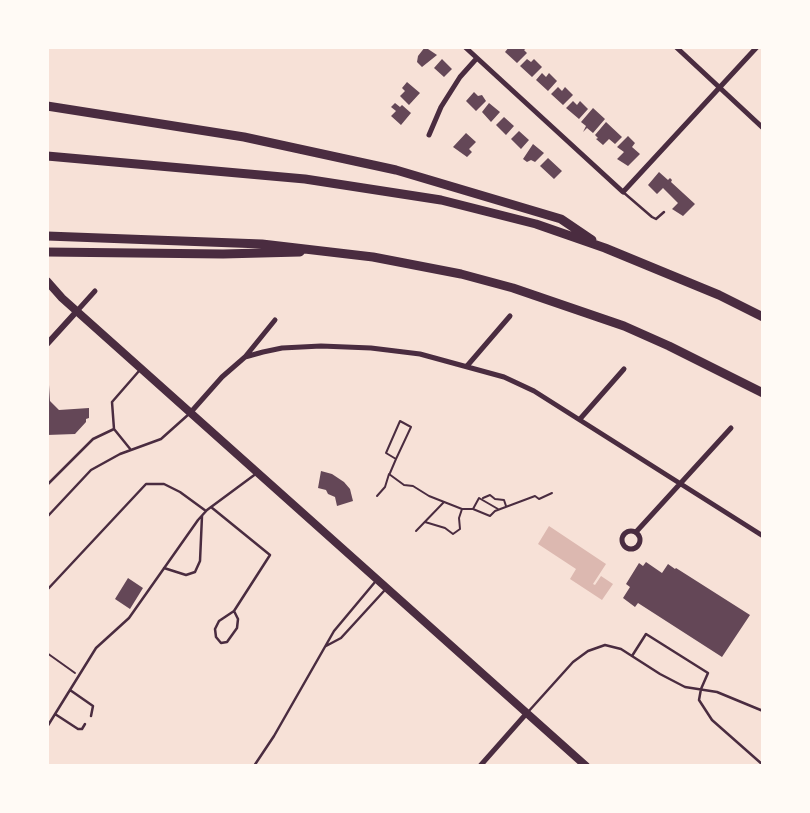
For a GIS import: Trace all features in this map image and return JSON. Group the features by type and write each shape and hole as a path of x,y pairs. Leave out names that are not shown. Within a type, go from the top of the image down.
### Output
{"highway":[{"path":"47,106 244,137 396,170 561,219 605,248"},
{"path":"47,156 306,179 403,193 526,221 605,248 719,295 763,317"},
{"path":"47,236 197,240 333,251 461,274 576,309 669,346 763,393"},
{"path":"47,252 234,254 333,251"}],"main road":[{"path":"47,281 76,311 586,766"},
{"path":"47,290 62,298"}],"street":[{"path":"466,47 622,192 757,47"},
{"path":"676,47 763,128"},
{"path":"429,135 441,107 460,77 477,58"},
{"path":"47,344 95,291"},
{"path":"467,366 510,316"},
{"path":"191,412 275,320"},
{"path":"244,357 282,348 371,348 419,354 504,377 580,418 763,536"},
{"path":"580,418 624,369"},
{"path":"636,532 731,428"},
{"path":"480,766 526,713"}],"lane":[{"path":"622,192 652,218 656,219 664,212"},
{"path":"131,450 114,429 113,402 142,369"},
{"path":"47,517 90,470 120,454 161,439 191,412"},
{"path":"47,485 93,439 114,429"},
{"path":"47,727 96,648 129,618 206,511 258,472"},
{"path":"47,590 146,484 164,484 206,511"},
{"path":"211,506 270,555 234,611 219,621 215,629 220,643 228,642 237,628 238,619 234,611"},
{"path":"164,568 186,575 195,572 200,561 202,516"},
{"path":"254,766 324,648 348,612 376,580"},
{"path":"324,648 341,638 386,589"},
{"path":"632,656 646,634 708,673 699,700 712,720 763,765"},
{"path":"526,713 573,662 587,651 605,645 621,649 685,687 717,692 763,711"},
{"path":"70,690 93,706 91,716"},
{"path":"55,715 78,729 82,729 85,724"}],"path":[{"path":"377,496 385,486 411,427 400,421 386,453 396,458"},
{"path":"389,474 404,485 412,486 429,496 490,516 499,509 552,493"},
{"path":"473,509 479,498 490,495 504,500 506,507"},
{"path":"481,499 499,509"},
{"path":"416,531 445,501"},
{"path":"425,522 445,528 453,534 460,529 462,509"},
{"path":"47,653 79,676"}],"shaded area":[{"path":"549,526 606,564 593,584 595,585 601,576 613,584 602,600 570,579 576,569 538,544"}],"building":[{"path":"425,47 437,55 422,67 417,62"},
{"path":"509,47 528,47 524,50 527,53 517,63 505,52"},
{"path":"442,59 452,69 444,77 434,68"},
{"path":"527,59 531,62 534,59 542,67 532,77 520,66"},
{"path":"542,73 546,77 549,73 557,81 548,91 536,80"},
{"path":"407,82 420,93 409,105 400,96 405,91 402,88"},
{"path":"558,87 562,91 565,87 573,95 563,105 551,94"},
{"path":"474,92 478,96 482,95 486,101 476,111 466,101"},
{"path":"573,101 577,105 580,101 588,109 579,119 566,108"},
{"path":"395,103 411,113 401,125 391,116 396,111 391,107"},
{"path":"489,103 500,112 491,122 482,112"},
{"path":"593,108 605,119 593,133 587,128 583,132 586,126 581,122"},
{"path":"504,117 514,126 506,135 496,125"},
{"path":"606,122 622,137 615,144 609,139 603,145 596,139 598,138 595,135"},
{"path":"519,131 529,140 521,149 511,139"},
{"path":"466,133 476,142 469,149 472,152 467,157 453,147"},
{"path":"628,136 635,143 632,147 640,154 628,166 617,159 624,152 617,147"},
{"path":"533,144 544,153 535,162 527,162 523,159"},
{"path":"548,158 562,171 554,179 540,166"},
{"path":"659,172 668,180 670,178 695,204 683,216 672,209 678,203 663,188 657,194 648,185"},
{"path":"47,385 50,401 59,410 89,408 89,418 75,434 47,435"},
{"path":"321,471 344,482 350,489 353,501 337,506 335,497 318,488"},
{"path":"646,562 662,573 668,564 676,568 750,615 722,657 638,603 635,607 623,598 630,587 626,584 639,563 643,566"},
{"path":"128,578 143,588 130,609 115,599"}]}
